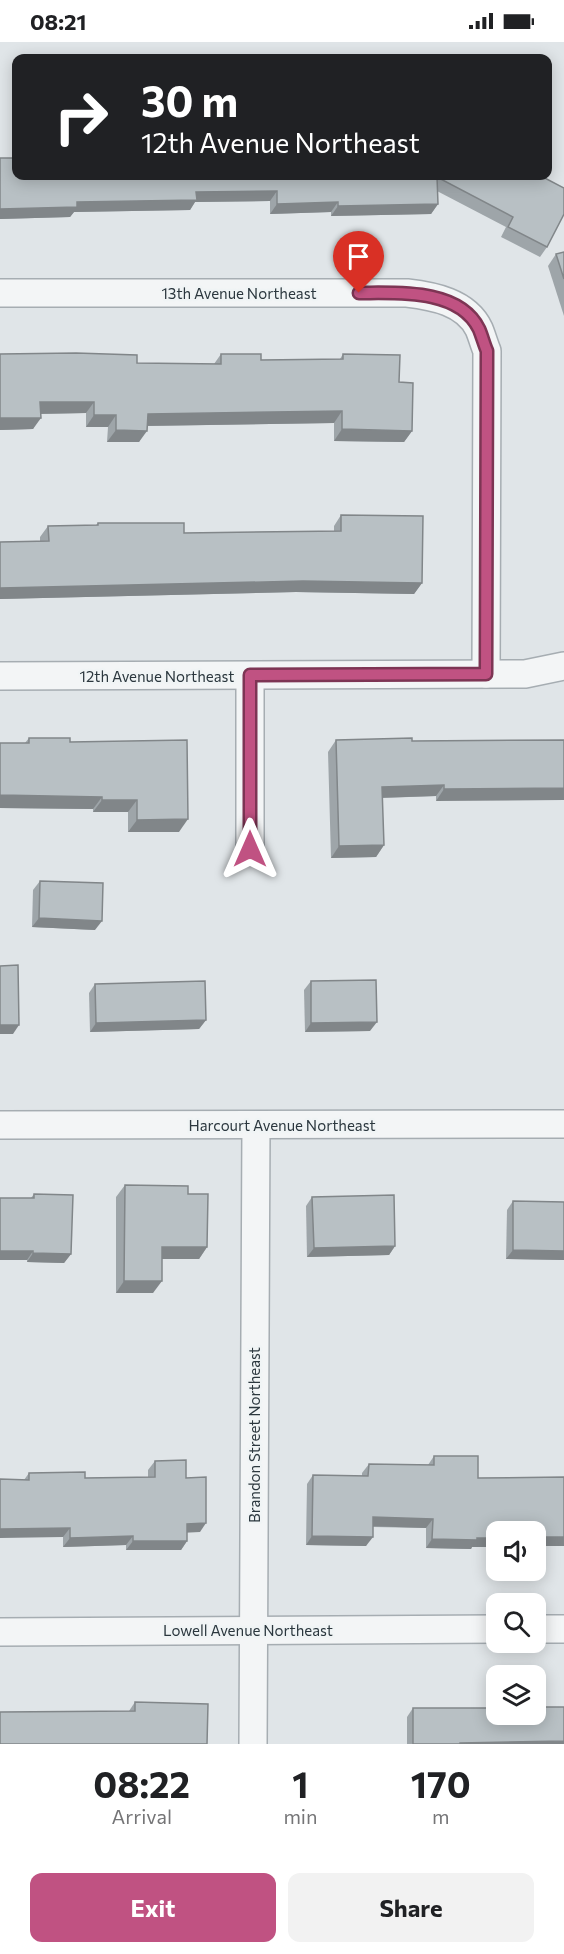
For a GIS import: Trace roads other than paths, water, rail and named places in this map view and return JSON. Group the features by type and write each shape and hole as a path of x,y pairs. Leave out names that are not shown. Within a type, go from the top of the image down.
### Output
{"street":[{"name":"13th Avenue Northeast","path":"0,293 406,293 435,297 463,310 478,327 487,351 486,674"},
{"name":"12th Avenue Northeast","path":"0,676 525,674 564,666"},
{"path":"250,675 250,849"},
{"name":"Harcourt Avenue Northeast","path":"0,1125 564,1124"},
{"name":"Brandon Street Northeast","path":"253,1744 256,1125"},
{"name":"Lowell Avenue Northeast","path":"0,1632 486,1629"},
{"path":"546,1629 564,1629"}]}
